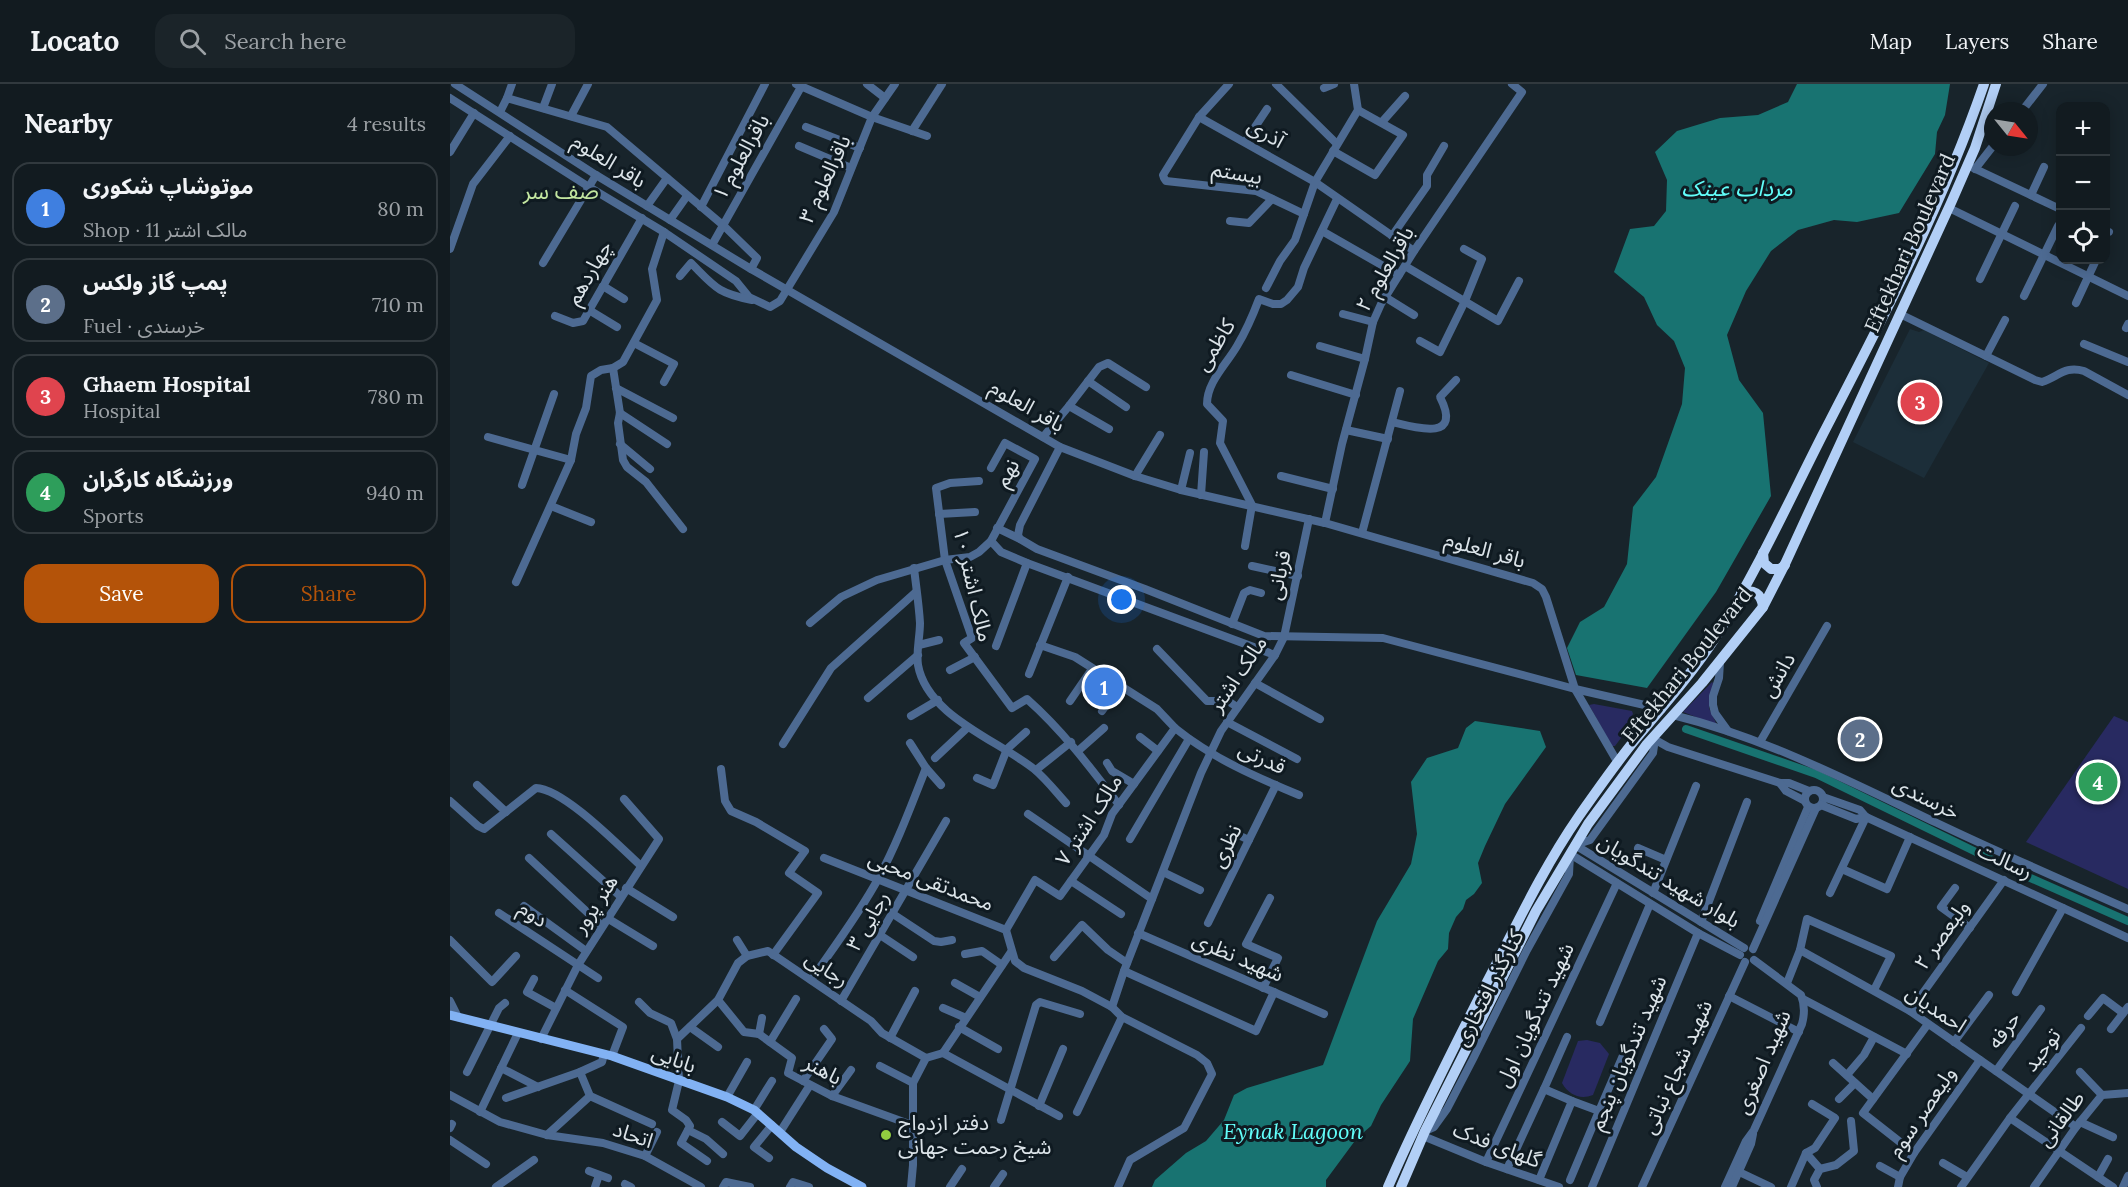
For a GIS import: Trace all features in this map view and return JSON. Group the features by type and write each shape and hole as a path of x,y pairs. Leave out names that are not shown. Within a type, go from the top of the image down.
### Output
{"highway":[{"name":"Eftekhari Boulevard","path":"1401,1187 1424,1133 1536,911 1588,824 1652,738 1716,637 1763,553 1874,338 1938,203 1964,143 1984,84"},
{"name":"Eftekhari Boulevard","path":"1388,1187 1415,1126 1526,906 1578,818 1638,737 1720,662 1763,607 1949,208 1971,167 1996,84"},
{"path":"1763,553 1764,563 1771,569 1780,569 1785,564"},
{"path":"1741,593 1755,592 1760,597 1763,607"}],"main road":[{"name":"بابایی","path":"454,1016 608,1055 727,1097 756,1111 796,1147 856,1186"}],"street":[{"name":"باقر العلوم","path":"455,84 596,175 751,269 1060,447 1135,476 1181,490 1325,523 1533,583 1542,589 1575,688 1618,763"},
{"path":"500,112 512,84"},
{"path":"543,108 552,84"},
{"path":"571,116 588,84"},
{"path":"701,207 765,84"},
{"path":"867,84 885,98"},
{"name":"باقرالعلوم ۳","path":"755,301 770,307 780,301 834,212 872,117 895,84"},
{"path":"912,131 942,84"},
{"path":"1199,117 1229,84"},
{"path":"1276,84 1335,148 1375,175 1403,135 1358,110"},
{"path":"1324,88 1334,84"},
{"path":"1266,288 1280,261 1295,240 1315,182 1358,110 1354,84"},
{"name":"باقرالعلوم ۲","path":"1325,523 1373,322 1385,297 1414,251 1522,92 1512,84"},
{"path":"2029,102 2043,84"},
{"path":"799,85 872,117 927,136"},
{"name":"باقرالعلوم ۱","path":"712,245 799,85"},
{"path":"1382,122 1405,96"},
{"path":"450,98 664,232 736,281 755,301"},
{"path":"507,98 607,127 724,226 757,258 751,269"},
{"path":"1245,142 1267,109"},
{"path":"450,152 474,113"},
{"name":"آذری","path":"1199,117 1315,182 1414,251"},
{"name":"بیستم","path":"1199,117 1163,175 1166,180 1256,191 1304,214"},
{"path":"806,127 860,148"},
{"path":"450,249 473,184 510,136"},
{"path":"799,146 851,168"},
{"path":"1392,236 1427,186 1427,174 1444,146"},
{"path":"1984,155 1971,167 2056,207"},
{"path":"2031,195 2044,167"},
{"path":"543,263 596,175"},
{"path":"647,206 667,178"},
{"path":"670,220 687,196"},
{"path":"1230,221 1249,223 1272,199"},
{"path":"1337,199 1322,231 1399,275"},
{"path":"1980,279 2015,206"},
{"path":"1949,208 2128,296"},
{"name":"چهاردهم","path":"555,316 565,321 578,323 583,321 642,218"},
{"path":"2024,296 2056,230"},
{"name":"کاظمی","path":"1252,506 1220,443 1223,421 1207,404 1207,397 1211,384 1250,324 1259,299 1273,304 1281,304 1287,300 1298,287 1304,268 1322,231"},
{"path":"516,582 571,460 576,434 586,408 591,376 623,362 657,300 652,269 664,232"},
{"path":"1420,341 1440,352 1465,301 1482,259 1464,249"},
{"path":"680,276 691,263 717,290 755,301"},
{"path":"2076,303 2094,264"},
{"path":"1405,266 1498,321 1519,281"},
{"path":"603,286 624,299"},
{"path":"1385,297 1414,315"},
{"path":"589,310 617,327"},
{"path":"1343,314 1373,322"},
{"path":"1900,314 2042,382 2060,372 2076,368 2128,395"},
{"path":"1986,356 2005,320"},
{"path":"634,343 674,364 664,382"},
{"path":"2084,344 2128,362"},
{"path":"1320,346 1365,359"},
{"path":"1043,436 1070,406 1099,367 1108,363 1146,387"},
{"path":"613,368 621,413 618,423 622,460 645,482 683,529"},
{"path":"1291,375 1356,395"},
{"path":"1392,422 1431,430 1437,428 1445,420 1446,413 1440,397 1456,380"},
{"path":"1088,381 1126,406"},
{"path":"616,388 673,418"},
{"path":"1362,533 1400,391"},
{"path":"522,485 554,394"},
{"path":"1070,406 1109,429"},
{"path":"621,413 667,444"},
{"path":"1346,430 1388,439"},
{"path":"1135,476 1160,435"},
{"path":"488,437 571,460"},
{"name":"نهم","path":"991,468 1005,443 1035,459 1003,531"},
{"path":"620,444 650,469"},
{"path":"1019,537 1020,525 1060,447"},
{"path":"1201,495 1204,452"},
{"path":"1181,490 1190,453"},
{"path":"1281,476 1333,489"},
{"name":"مالک اشتر ۱۰","path":"979,481 950,483 936,488 945,560 972,638 964,643 1012,708 1027,699 1071,742 1119,805"},
{"path":"551,506 591,522"},
{"path":"1245,546 1252,506"},
{"path":"939,514 975,512"},
{"name":"قربانی","path":"1284,637 1309,519"},
{"path":"810,623 841,597 877,580 914,568 945,560 970,557 1003,531 1047,553 1232,624 1264,636 1284,637"},
{"path":"991,541 1001,552 1027,563 1275,655"},
{"path":"996,646 1027,563"},
{"path":"1252,566 1298,576"},
{"path":"914,568 920,623 918,663 923,682 944,708 967,728 1006,749 1036,770 1066,803"},
{"path":"1029,674 1068,577"},
{"path":"1108,593 1116,578"},
{"path":"1232,624 1244,593 1250,590 1261,593"},
{"path":"783,744 831,668 916,592"},
{"name":"دانش","path":"1760,742 1827,626"},
{"name":"مالک اشتر","path":"1112,1007 1138,933 1210,753 1227,722 1275,655 1284,637 1383,638 1575,688"},
{"path":"919,645 939,640"},
{"path":"1040,645 1075,657 1157,709 1175,728 1210,753"},
{"path":"1157,649 1207,700 1228,701 1238,707"},
{"path":"868,698 918,655"},
{"path":"950,670 975,657"},
{"path":"1720,662 1713,705 1715,713 1728,731"},
{"path":"1070,701 1092,669"},
{"path":"1255,683 1320,719"},
{"path":"1102,711 1120,686"},
{"path":"1575,688 1668,712"},
{"path":"911,716 938,700"},
{"name":"خرسندی","path":"1668,712 1749,738 1813,763 2047,874 2128,909"},
{"path":"1227,722 1297,759"},
{"path":"935,759 967,728"},
{"path":"1078,751 1104,728"},
{"name":"مالک اشتر ۷","path":"1006,930 1035,880 1060,896 1104,835 1112,814 1175,728"},
{"path":"977,778 993,785 1006,749 1026,732"},
{"path":"1140,737 1158,751"},
{"name":"رسالت","path":"1652,738 1668,747 1780,783 1789,783 1809,791 1817,791 1814,804"},
{"path":"1130,839 1189,739"},
{"path":"1036,770 1071,742"},
{"path":"910,743 926,768 942,785"},
{"name":"قدرتی","path":"1210,753 1299,795"},
{"path":"1107,763 1112,771 1134,784"},
{"path":"812,980 878,880 926,768"},
{"path":"721,769 725,801 731,811 756,822 805,851 789,873 818,893 774,955"},
{"name":"رسالت","path":"1780,783 1786,791 1814,804 1860,810 1866,818 2128,938"},
{"path":"477,785 506,812"},
{"name":"نظری","path":"1208,922 1276,785"},
{"path":"1653,893 1696,786"},
{"path":"450,801 484,829 536,788 544,789 571,804 641,866"},
{"name":"بلوار شهید تندگویان","path":"1572,850 1590,867 1698,933 1746,952 1814,804 1809,791"},
{"name":"هنر پرور","path":"541,1039 586,951 659,839 624,799"},
{"path":"1701,922 1747,802"},
{"path":"1028,814 1152,898"},
{"path":"1830,893 1866,818"},
{"name":"رجایی ۳","path":"841,1001 946,821"},
{"path":"1234,833 1249,840"},
{"path":"550,834 620,896"},
{"path":"1842,869 1887,889 1910,837"},
{"path":"1638,848 1666,860"},
{"name":"بلوار شهید تندگویان","path":"1572,850 1596,858 1701,922 1733,946"},
{"path":"529,858 602,926"},
{"name":"محمدتقی محبی","path":"824,858 1006,930 1011,952"},
{"path":"1590,867 1596,858"},
{"path":"1163,872 1200,890"},
{"name":"ولیعصر ۲","path":"1910,1011 2004,880"},
{"path":"1071,881 1121,914"},
{"name":"شهید تندگویان اول","path":"1486,1162 1617,883"},
{"path":"626,888 673,917"},
{"path":"1955,888 1941,908 1970,928"},
{"path":"1263,988 1278,958 1246,944 1270,898"},
{"path":"1600,1022 1650,904"},
{"path":"524,906 586,951"},
{"path":"2016,992 2063,908"},
{"name":"دوم","path":"499,912 598,978"},
{"path":"893,914 934,941 952,940"},
{"path":"607,918 653,946"},
{"path":"1787,983 1800,950 1807,919 1891,956 1874,990"},
{"path":"1054,957 1082,925 1125,967 1256,1031 1274,992"},
{"name":"شهید نظری","path":"1138,933 1324,1014"},
{"name":"شهید تندگویان پنجم","path":"1592,1187 1698,933"},
{"path":"880,935 913,957"},
{"path":"450,940 492,982 516,956"},
{"path":"677,1039 718,1000 738,963 747,956 737,940"},
{"name":"احمدیان","path":"1800,950 1910,1011 2078,1125 2113,1137"},
{"name":"رجایی","path":"747,956 768,951 812,980 890,1038 926,1058"},
{"path":"965,954 982,951 1002,965"},
{"path":"911,1187 913,1083 926,1058 943,1053 1011,952"},
{"path":"1011,952 1015,961 1024,968 1082,991 1112,1007 1122,1017 1197,1055 1207,1063 1212,1074 1184,1128 1130,1160 1118,1187"},
{"name":"شهید اصغری","path":"1725,1187 1751,1144 1754,1130 1799,1032 1804,1013 1801,995 1754,960 1748,963 1746,952"},
{"name":"شهید شجاع نباتی","path":"1642,1187 1729,996 1746,952"},
{"path":"534,979 527,992 556,1008"},
{"path":"955,983 980,997"},
{"path":"506,1098 580,1072 602,1062 608,1055 623,1026 565,990"},
{"path":"890,1038 915,991"},
{"path":"1954,1042 1989,995"},
{"path":"1729,996 1799,1032"},
{"path":"2088,1016 2103,998 2125,1010 2111,1029"},
{"path":"770,1042 796,999"},
{"path":"1803,999 1906,1054"},
{"name":"باهنر","path":"718,1000 744,1032 759,1034 792,1058 788,1073 832,1096 912,1125"},
{"path":"450,1001 454,1016"},
{"path":"639,1002 650,1012 671,1023 677,1039 679,1081 672,1110 686,1120 690,1126 681,1143 707,1161"},
{"path":"1001,1120 1036,1005 1040,1002 1080,1014"},
{"path":"467,1072 499,1008 505,1003"},
{"path":"943,1008 966,1018"},
{"name":"حرفه","path":"1996,1071 2041,1009"},
{"path":"1077,1112 1122,1017"},
{"path":"759,1034 762,1018"},
{"path":"1914,1153 1863,1114 1928,1024"},
{"path":"690,1027 718,1047"},
{"path":"959,1027 998,1049"},
{"name":"توحید","path":"1961,1187 2010,1118 2081,1028"},
{"path":"780,1132 832,1038 824,1029"},
{"path":"480,1112 518,1033"},
{"path":"1507,1169 1567,1037"},
{"path":"1847,1075 1864,1055 1874,1037"},
{"path":"1039,1106 1063,1049"},
{"path":"943,1053 1010,1092 1059,1116"},
{"path":"1570,1180 1624,1053"},
{"name":"ولیعصر سوم","path":"1898,1187 1900,1177 1914,1153 1980,1060"},
{"path":"727,1097 747,1062"},
{"path":"1833,1063 1874,1099"},
{"path":"880,1066 913,1083"},
{"path":"501,1068 538,1087"},
{"path":"832,1096 851,1070"},
{"path":"580,1072 590,1096 652,1124"},
{"path":"2080,1072 2102,1095"},
{"path":"722,1122 740,1136 772,1080"},
{"path":"1839,1099 1855,1083"},
{"path":"1544,1089 1599,1111"},
{"name":"طالقانی","path":"2034,1187 2102,1095 2128,1093"},
{"name":"اتحاد","path":"450,1095 500,1122 547,1135 603,1143 645,1156 701,1187"},
{"path":"547,1135 590,1096"},
{"path":"1539,1180 1572,1101"},
{"path":"1791,1187 1806,1153 1815,1148 1835,1118 1812,1104"},
{"path":"2010,1118 2113,1187"},
{"path":"1817,1187 1814,1180 1820,1169 1836,1165 1854,1151 1851,1121"},
{"path":"769,1158 754,1147 772,1125"},
{"path":"688,1130 706,1139 723,1154"},
{"path":"645,1156 657,1132"},
{"name":"گلهای فدک","path":"1424,1133 1486,1162 1559,1187"},
{"path":"450,1140 486,1164"},
{"path":"1806,1153 1820,1169"},
{"path":"2098,1177 2108,1159"},
{"path":"496,1187 534,1160"},
{"path":"1943,1163 1967,1177"},
{"path":"913,1165 916,1171 915,1187"},
{"path":"1880,1166 1900,1177"},
{"path":"950,1187 962,1169"},
{"path":"589,1170 608,1178"},
{"path":"1736,1170 1771,1187"},
{"name":"شهید اصغری","path":"1732,1187 1736,1170"},
{"path":"993,1187 1003,1174"},
{"path":"595,1187 599,1175"},
{"path":"2122,1187 2128,1176"},
{"path":"723,1187 726,1182 750,1187"},
{"path":"790,1187 793,1182 809,1187"}],"shaded area":[{"path":"1910,329 1919,332 1924,330 1989,363 1924,478 1853,442"},
{"path":"1712,682 1709,708 1716,723 1714,724 1683,712"},
{"path":"1589,705 1632,711 1633,714 1627,723 1630,726 1615,746 1612,746"},
{"path":"2114,716 2128,722 2128,889 2026,842"},
{"path":"1587,1040 1600,1043 1609,1054 1593,1095 1579,1097 1568,1091 1562,1083 1578,1041"}],"water":[{"name":"مرداب عینک","path":"1797,84 1950,84 1945,115 1937,132 1935,154 1899,213 1857,222 1834,220 1798,230 1771,251 1746,291 1727,335 1739,380 1763,413 1771,496 1716,592 1647,688 1576,675 1567,648 1580,622 1604,607 1627,564 1633,507 1656,477 1682,404 1685,368 1674,341 1657,325 1644,297 1614,272 1630,229 1654,226 1666,211 1667,180 1655,152 1677,131 1720,118 1758,115 1788,102"},
{"name":"Eynak Lagoon","path":"1475,721 1540,731 1546,747 1505,804 1485,846 1478,863 1482,883 1466,900 1463,909 1456,917 1449,933 1448,949 1438,961 1413,1019 1410,1061 1381,1105 1371,1126 1357,1138 1326,1180 1326,1187 1152,1187 1155,1180 1186,1153 1206,1141 1224,1120 1234,1095 1247,1088 1323,1065 1377,921 1411,864 1417,834 1411,782 1427,758 1458,748 1466,728"}],"waterway":[{"path":"1686,729 1816,774 2017,872 2128,921"}],"place":[{"name":"Ghaem Hospital","path":"1920,402"},
{"name":"موتوشاپ شکوری","path":"1104,687"},
{"name":"پمپ گاز ولکس","path":"1860,739"},
{"name":"ورزشگاه کارگران","path":"2098,782"},
{"name":"دفتر ازدواج شیخ رحمت جهانی","path":"886,1135"}],"district":[{"name":"صف سر","path":"561,191"}]}
